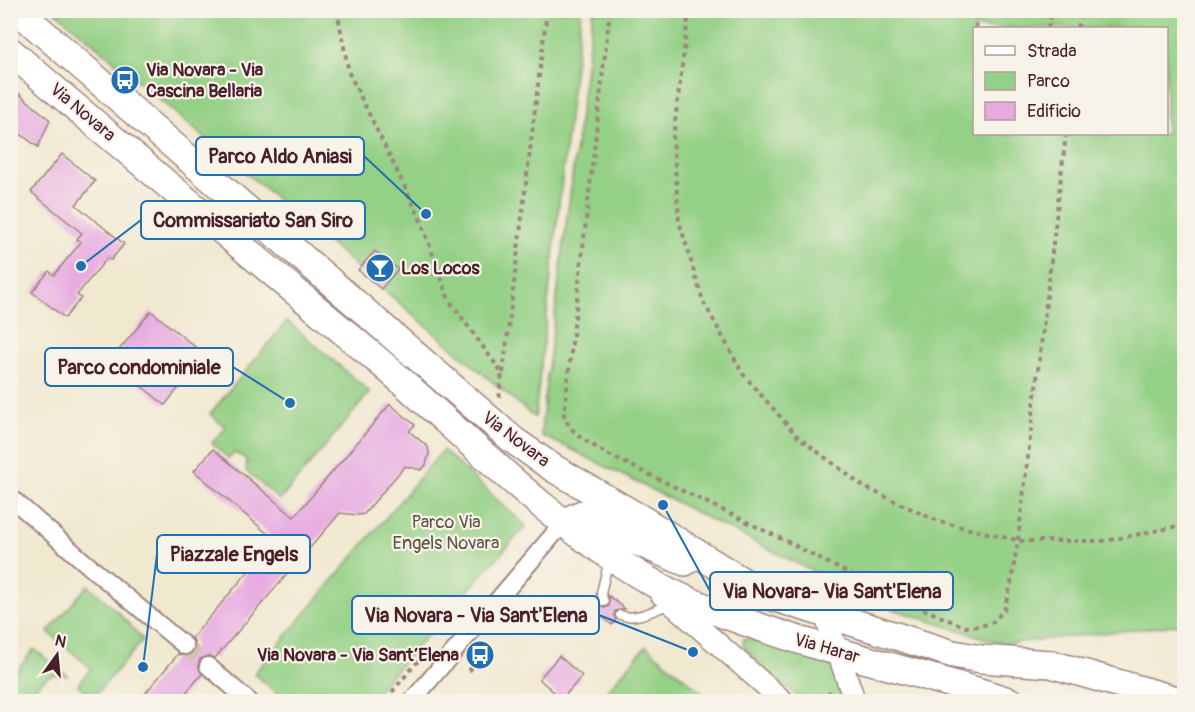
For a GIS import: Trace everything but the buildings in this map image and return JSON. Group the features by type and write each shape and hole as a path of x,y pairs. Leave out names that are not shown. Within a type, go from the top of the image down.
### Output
{"main road":[{"name":"Via Novara","path":"17,10 165,160 564,522 648,581"},
{"name":"Via Novara","path":"10,51 165,160 495,426 553,468 763,594 825,615"},
{"path":"553,468 561,496 564,522 582,514 633,540 763,594"},
{"name":"Via Harar","path":"648,581 678,602 980,697 1011,702"},
{"name":"Via Harar","path":"825,615 953,654 981,659 1052,664 1183,702"}],"street":[{"path":"10,497 185,646"},
{"path":"411,702 564,522"},
{"path":"678,602 784,702"},
{"path":"825,615 855,702"},
{"path":"208,666 250,702"}],"lane":[{"path":"10,63 64,110"},
{"path":"604,602 601,593 610,556"},
{"path":"620,615 634,616 678,602"}],"path":[{"path":"337,10 350,73 419,216 449,300 502,373"},
{"path":"499,404 548,10"},
{"path":"610,10 564,414 567,425 580,437 607,454 788,542 884,592 965,627 981,626 993,622 1004,610 1011,583 1066,135"},
{"path":"688,10 673,138 679,221 703,301 743,374 798,437 864,487 940,522 1018,540 1105,542 1185,525"},
{"path":"976,27 978,10"},
{"path":"1048,27 1052,10"},
{"path":"1078,27 1081,10"},
{"path":"469,671 490,646"},
{"path":"392,692 428,650"}],"green space":[{"path":"55,11 581,11 535,417 534,417"},
{"path":"593,11 1184,11 1184,624 1003,644 877,604 542,436"},
{"path":"287,321 370,392 280,500 246,471 247,461 243,457 234,453 228,458 212,443 226,428 210,414"},
{"name":"Parco Via Engels Novara","path":"443,450 526,526 368,701 287,701 254,674"},
{"path":"88,585 120,614 143,640 93,698 78,685 91,668 48,632"},
{"path":"744,638 830,662 845,701 803,701 758,663 743,646"},
{"path":"646,646 712,701 598,701"},
{"path":"34,649 68,676 52,675 42,681 22,701 11,701 11,678"}],"tunnel":[{"path":"185,646 208,666"}],"place":[{"name":"Via Novara - Via Cascina Bellaria","path":"125,80"},
{"name":"Parco Aldo Aniasi","path":"426,214"},
{"name":"Commissariato San Siro","path":"81,266"},
{"name":"Los Locos","path":"380,268"},
{"name":"Parco condominiale","path":"290,403"},
{"name":"Via Novara- Via Sant'Elena","path":"663,505"},
{"name":"Via Novara - Via Sant'Elena","path":"693,652"},
{"name":"Via Novara - Via Sant‘Elena","path":"480,655"},
{"name":"Piazzale Engels","path":"143,667"}]}
